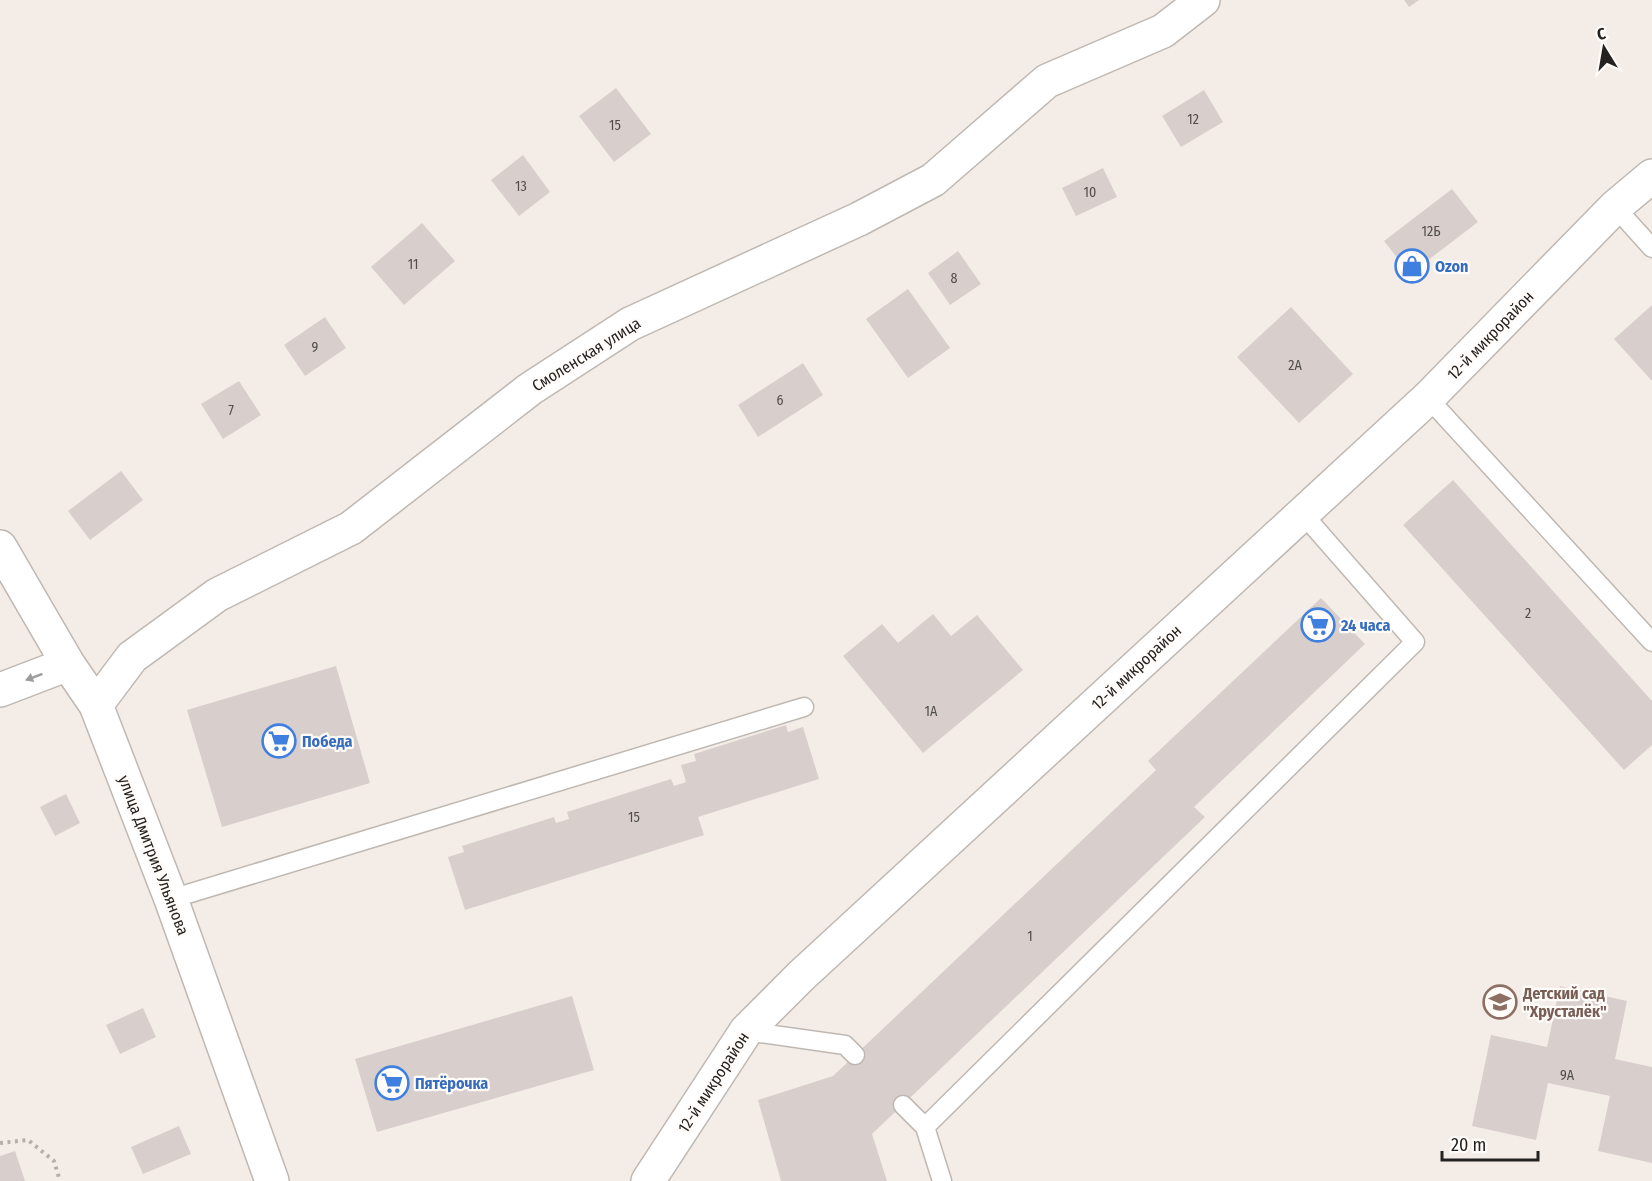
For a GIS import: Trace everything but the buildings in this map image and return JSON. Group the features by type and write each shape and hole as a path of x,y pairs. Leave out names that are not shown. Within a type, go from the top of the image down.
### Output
{"street":[{"name":"Смоленская улица","path":"96,705 132,657 217,595 351,528 530,389 630,324 859,219 933,180 1047,81 1163,31 1203,0"},
{"name":"12-й микрорайон","path":"648,1181 746,1031 810,968 1428,398 1615,207 1652,176"},
{"name":"улица Дмитрия Ульянова","path":"0,546 68,664 96,705 171,899 272,1181"},
{"path":"0,690 68,664"}],"lane":[{"path":"1615,207 1652,248"},
{"path":"1428,398 1652,642"},
{"path":"925,1127 1416,642 1302,513"},
{"path":"171,899 804,707"},
{"path":"746,1031 846,1046 855,1055"},
{"path":"903,1105 925,1127 942,1181"}],"path":[{"path":"0,1143 28,1140 54,1161 60,1181"}],"place":[{"name":"Ozon","path":"1412,266"},
{"name":"24 часа","path":"1318,625"},
{"name":"Победа","path":"279,741"},
{"name":"Детский сад \"Хрусталёк\"","path":"1500,1002"},
{"name":"Пятёрочка","path":"392,1083"}]}
